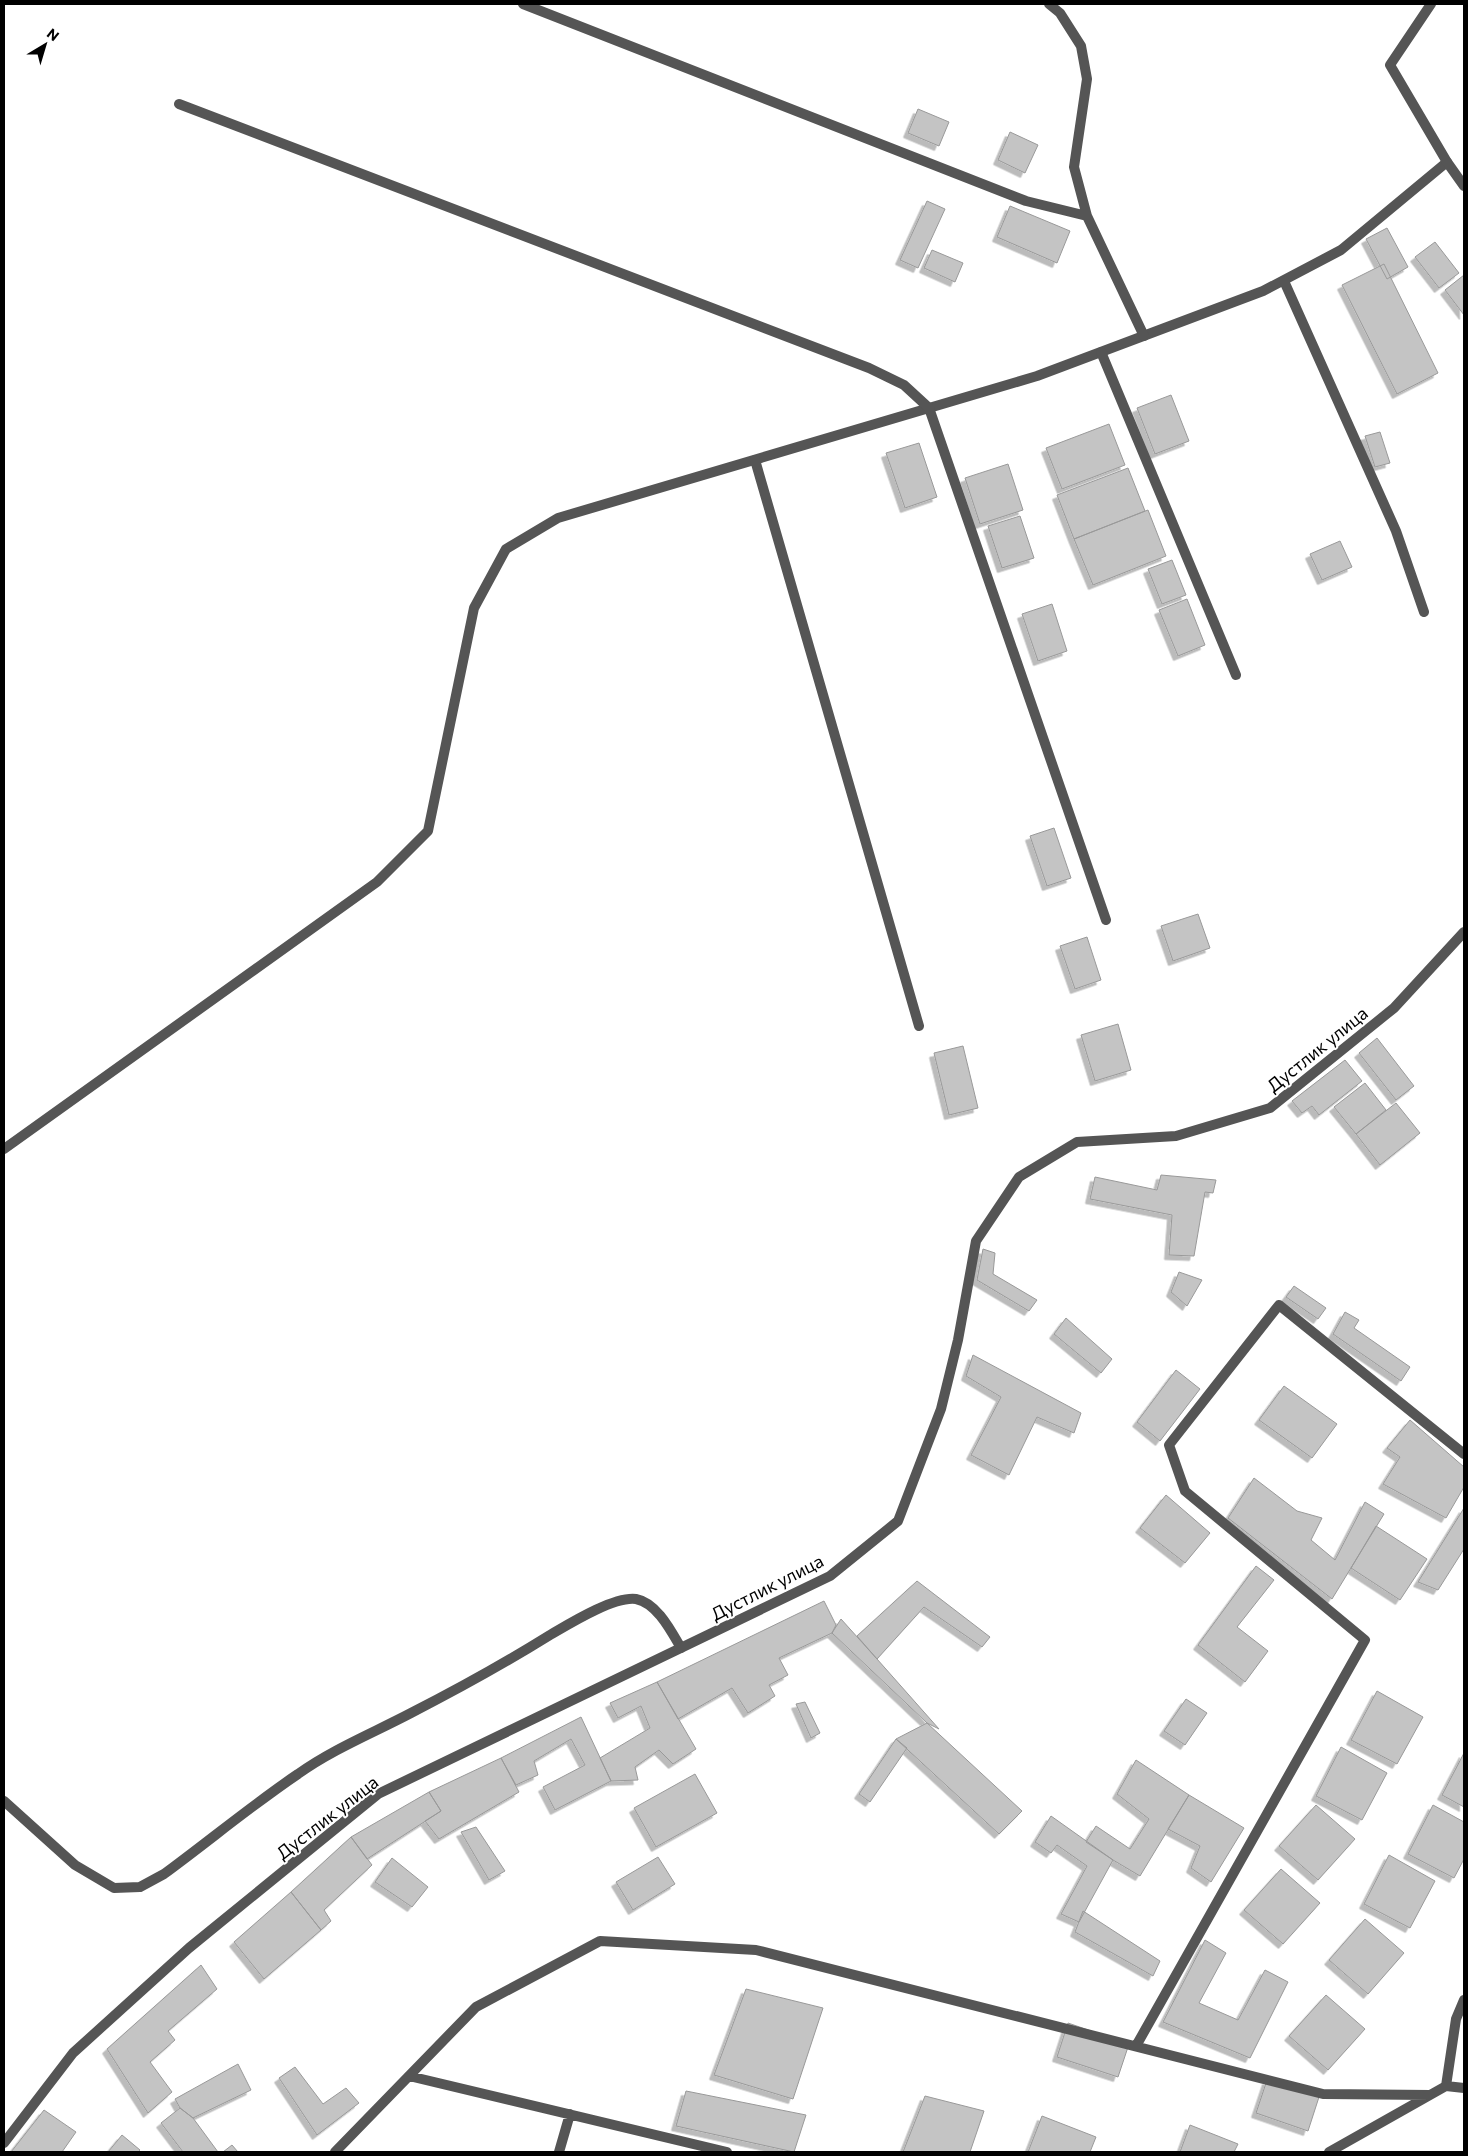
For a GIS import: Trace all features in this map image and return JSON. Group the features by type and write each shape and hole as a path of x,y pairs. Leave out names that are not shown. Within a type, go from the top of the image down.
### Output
{"street":[{"path":"523,4 1026,201 1087,216"},
{"path":"1049,4 1060,13 1081,46 1087,79 1074,167 1087,216 1144,336"},
{"path":"1431,4 1390,65 1447,162 1464,186"},
{"path":"179,104 869,368 904,385 928,408 1106,920"},
{"path":"4,1149 377,882 428,831 474,608 506,549 558,518 1037,376 1263,291 1341,250 1447,162"},
{"path":"1284,281 1396,532 1424,612"},
{"path":"1102,352 1236,675"},
{"path":"755,460 919,1026"},
{"name":"Дустлик улица","path":"4,2143 73,2053 189,1948 378,1794 830,1576 898,1521 941,1409 958,1340 976,1241 1019,1178 1077,1142 1176,1136 1270,1108 1394,1008 1464,932"},
{"path":"1136,2046 1365,1640 1185,1491 1169,1445 1279,1305 1464,1454"},
{"path":"4,1801 75,1865 114,1888 140,1886 164,1874 298,1774 338,1749 411,1714 503,1664 575,1621 621,1599 636,1599 650,1604 671,1630 681,1648"},
{"path":"335,2152 476,2007 600,1941 756,1950 1323,2094 1430,2095"},
{"path":"1446,2086 1456,2019 1464,2000"},
{"path":"409,2076 728,2152"},
{"path":"1329,2152 1446,2086 1464,2088"},
{"path":"559,2152 570,2114"}],"building":[{"path":"918,109 949,122 939,146 908,133"},
{"path":"1010,132 1038,145 1025,173 998,160"},
{"path":"927,201 945,209 918,268 900,260"},
{"path":"1010,206 1070,231 1057,263 997,237"},
{"path":"1387,228 1408,267 1387,279 1366,239"},
{"path":"1435,242 1459,273 1439,288 1415,257"},
{"path":"932,250 963,263 955,282 924,268"},
{"path":"1384,264 1438,373 1397,394 1342,285"},
{"path":"1464,275 1464,315 1445,290"},
{"path":"1171,395 1189,441 1155,454 1137,408"},
{"path":"1109,424 1125,465 1062,489 1046,448"},
{"path":"1380,432 1390,463 1375,467 1365,436"},
{"path":"919,443 937,497 905,508 886,453"},
{"path":"1008,464 1023,510 980,524 965,478"},
{"path":"1128,468 1145,511 1074,539 1057,495"},
{"path":"1148,510 1166,556 1093,585 1074,539"},
{"path":"1020,516 1034,558 1002,568 988,526"},
{"path":"1340,541 1352,567 1322,580 1310,554"},
{"path":"1172,560 1186,595 1162,604 1148,569"},
{"path":"1187,599 1205,645 1178,656 1159,610"},
{"path":"1052,604 1067,651 1038,661 1022,614"},
{"path":"1054,828 1071,878 1047,886 1030,836"},
{"path":"1198,914 1210,948 1173,961 1161,926"},
{"path":"1087,937 1101,980 1075,989 1060,946"},
{"path":"1118,1024 1131,1070 1095,1081 1081,1035"},
{"path":"1377,1038 1414,1086 1396,1100 1359,1053"},
{"path":"963,1046 978,1108 949,1115 934,1053"},
{"path":"1345,1060 1362,1081 1319,1115 1312,1106 1302,1113 1292,1101"},
{"path":"1365,1083 1386,1110 1356,1134 1334,1107"},
{"path":"1396,1103 1420,1133 1380,1165 1356,1134"},
{"path":"1161,1175 1216,1180 1213,1193 1205,1192 1194,1256 1169,1255 1172,1215 1090,1199 1095,1177 1157,1190"},
{"path":"983,1249 995,1253 993,1274 1037,1300 1029,1311 977,1280"},
{"path":"1179,1272 1202,1280 1187,1306 1171,1292"},
{"path":"1294,1286 1326,1308 1318,1319 1286,1297"},
{"path":"1345,1312 1359,1320 1354,1328 1410,1367 1401,1381 1333,1334"},
{"path":"1066,1318 1112,1359 1101,1373 1054,1334"},
{"path":"973,1355 1081,1413 1074,1433 1037,1417 1009,1475 971,1455 1001,1397 966,1376"},
{"path":"1176,1370 1200,1389 1160,1441 1137,1422"},
{"path":"1284,1386 1337,1424 1312,1458 1259,1420"},
{"path":"1410,1420 1464,1467 1464,1487 1446,1518 1383,1484 1400,1457 1387,1448"},
{"path":"1254,1478 1297,1511 1322,1518 1311,1540 1335,1560 1365,1502 1384,1514 1332,1599 1228,1518"},
{"path":"1166,1495 1210,1533 1185,1563 1140,1528"},
{"path":"1464,1508 1464,1549 1438,1590 1418,1582"},
{"path":"1376,1526 1427,1559 1400,1600 1351,1568"},
{"path":"1256,1566 1274,1580 1237,1627 1268,1651 1245,1682 1198,1645"},
{"path":"917,1581 990,1637 982,1647 924,1607 877,1659 857,1636"},
{"path":"824,1601 836,1625 832,1633 779,1658 788,1675 769,1685 775,1696 748,1713 732,1688 678,1719 657,1682"},
{"path":"841,1619 939,1729 927,1723 832,1633"},
{"path":"657,1682 696,1749 673,1764 659,1750 635,1767 638,1780 611,1781 600,1758 650,1728 641,1706 618,1718 610,1703"},
{"path":"1377,1691 1423,1717 1397,1764 1351,1740"},
{"path":"1186,1699 1207,1713 1185,1745 1164,1731"},
{"path":"805,1702 820,1733 811,1738 796,1704"},
{"path":"581,1717 611,1781 555,1810 543,1787 585,1765 571,1739 534,1761 538,1775 516,1785 501,1758"},
{"path":"927,1723 1022,1811 999,1834 896,1739"},
{"path":"896,1739 907,1748 870,1802 859,1794"},
{"path":"1341,1747 1387,1773 1362,1820 1316,1796"},
{"path":"1464,1753 1464,1807 1442,1795"},
{"path":"501,1758 519,1792 439,1839 425,1821 441,1811 429,1792"},
{"path":"1136,1760 1189,1795 1140,1876 1086,1842 1096,1826 1130,1849 1149,1819 1117,1794"},
{"path":"695,1774 717,1813 656,1847 634,1808"},
{"path":"429,1792 441,1811 367,1859 351,1837"},
{"path":"1189,1795 1244,1828 1211,1882 1191,1868 1200,1846 1168,1829"},
{"path":"1316,1805 1355,1839 1318,1880 1279,1846"},
{"path":"1433,1805 1464,1822 1464,1859 1454,1878 1408,1854"},
{"path":"1051,1816 1113,1860 1079,1922 1061,1914 1087,1866 1057,1845 1051,1853 1035,1842"},
{"path":"476,1827 505,1871 489,1880 461,1832"},
{"path":"351,1837 372,1865 324,1910 331,1921 321,1930 291,1892"},
{"path":"1389,1855 1435,1881 1410,1928 1364,1904"},
{"path":"658,1857 675,1884 633,1910 616,1882"},
{"path":"392,1858 428,1887 412,1907 375,1882"},
{"path":"1281,1869 1320,1903 1283,1944 1244,1910"},
{"path":"291,1892 321,1930 264,1979 234,1942"},
{"path":"1083,1911 1160,1961 1153,1976 1075,1932"},
{"path":"1365,1919 1404,1953 1368,1994 1329,1960"},
{"path":"1205,1940 1226,1953 1199,2003 1238,2020 1265,1970 1288,1982 1250,2058 1163,2022"},
{"path":"201,1965 217,1989 168,2031 175,2040 150,2062 172,2092 148,2113 107,2049"},
{"path":"746,1989 823,2008 793,2099 714,2075"},
{"path":"1326,1995 1365,2029 1328,2070 1289,2036"},
{"path":"1068,2023 1129,2044 1118,2077 1057,2057"},
{"path":"238,2064 251,2090 193,2118 180,2108 175,2099"},
{"path":"295,2067 323,2104 346,2088 359,2103 317,2135 279,2078"},
{"path":"1267,2080 1319,2097 1308,2131 1256,2113"},
{"path":"686,2091 806,2115 794,2152 676,2126"},
{"path":"925,2096 984,2111 970,2152 903,2152"},
{"path":"180,2108 193,2118 218,2152 183,2152 161,2123"},
{"path":"44,2110 76,2132 62,2152 11,2152"},
{"path":"1042,2116 1096,2137 1090,2152 1028,2152"},
{"path":"1190,2125 1238,2144 1234,2152 1180,2152"},
{"path":"122,2135 140,2150 138,2152 108,2152"},
{"path":"232,2145 238,2152 223,2152"}]}
